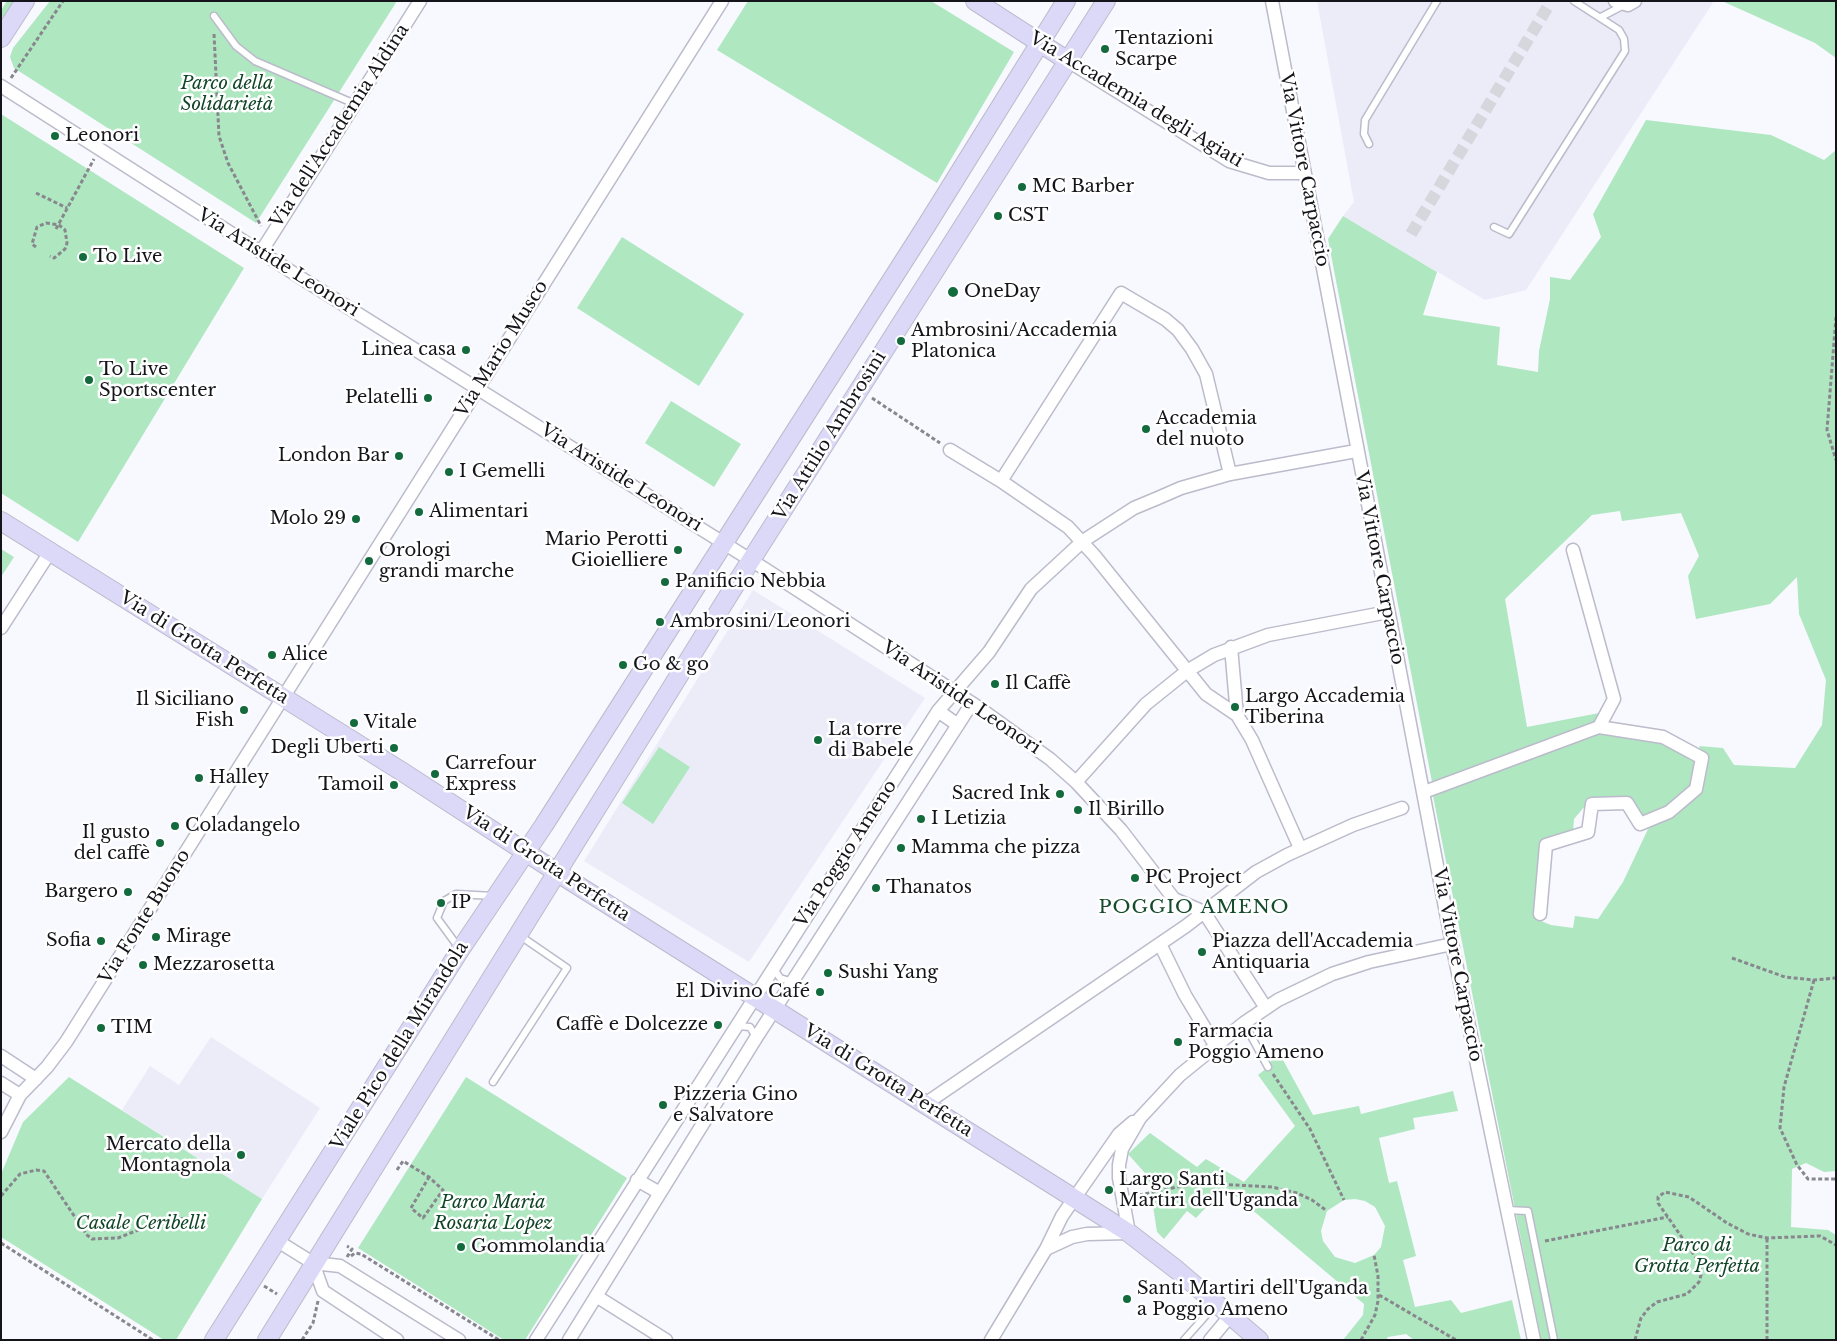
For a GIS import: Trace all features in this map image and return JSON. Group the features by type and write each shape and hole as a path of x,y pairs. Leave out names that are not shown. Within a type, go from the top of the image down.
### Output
{"street":[{"path":"1,38 25,1"},
{"name":"Via dell'Accademia Aldina","path":"261,252 420,1"},
{"name":"Via Mario Musco","path":"284,698 298,670 722,1"},
{"name":"Via Accademia degli Agiati","path":"975,1 1229,161 1269,173 1304,174"},
{"name":"Via Attilio Ambrosini","path":"525,852 1066,1"},
{"name":"Via Attilio Ambrosini","path":"558,873 751,560 1106,1"},
{"name":"Via Vittore Carpaccio","path":"1272,1 1356,451 1424,792 1452,944 1534,1340"},
{"name":"Via Aristide Leonori","path":"1,86 99,150 723,542 972,703 1050,759 1076,782 1121,830 1174,898 1204,912"},
{"path":"1001,481 1121,292 1165,319 1178,330 1192,349 1206,374 1230,474"},
{"path":"950,450 1001,481 1068,527 1083,541 1206,694 1238,715"},
{"name":"Via Poggio Ameno","path":"536,1340 938,711 989,652 1031,589 1083,541 1119,517 1181,488 1230,474 1356,451"},
{"name":"Via di Grotta Perfetta","path":"1,521 401,771 558,873 1070,1196"},
{"path":"1573,550 1614,700 1599,727"},
{"path":"1,628 50,552"},
{"path":"1076,782 1146,704 1187,671 1231,647 1268,635 1388,612"},
{"path":"1231,647 1238,715 1252,740 1300,848"},
{"name":"Via Fonte Buono","path":"1,1132 20,1095 36,1079 66,1042 284,698"},
{"name":"Via Poggio Ameno","path":"569,1340 756,1038 776,1010 972,703"},
{"path":"938,711 958,725"},
{"path":"1424,792 1599,727 1663,738 1702,758 1696,788 1669,812 1640,824 1627,803 1592,804 1588,832 1546,845 1540,914"},
{"path":"925,1104 1160,944 1256,872 1300,848 1353,825 1402,808"},
{"name":"Viale Pico della Mirandola","path":"214,1340 460,950 525,852"},
{"path":"266,1340 558,873"},
{"path":"1204,912 1266,1008"},
{"path":"1160,944 1185,995 1215,1045"},
{"path":"991,1340 1046,1249 1070,1196 1119,1134 1140,1118 1180,1076 1215,1045 1266,1008 1332,974 1369,962 1452,944"},
{"path":"4,1062 36,1079"},
{"path":"1,1083 20,1095"},
{"path":"1129,1233 1119,1165 1122,1149 1140,1118"},
{"path":"637,1180 660,1193"},
{"path":"1070,1196 1129,1233 1259,1340"},
{"path":"1046,1249 1072,1237 1087,1234 1129,1233"},
{"path":"276,1240 313,1263 340,1266 459,1340"},
{"path":"313,1263 323,1291 397,1340"},
{"path":"596,1296 666,1340"},
{"path":"1210,1340 1230,1316"}],"lane":[{"path":"1369,144 1364,134 1365,120 1436,1"},
{"path":"1494,227 1509,234 1622,58 1626,44 1622,34 1601,17 1574,1"},
{"path":"1601,17 1625,2"},
{"path":"214,16 236,46 255,61 356,104"},
{"path":"460,950 437,918 444,901 456,894 495,897"},
{"path":"493,1082 567,968 519,935"},
{"path":"773,968 780,978 794,982"},
{"path":"1244,1023 1268,1067"},
{"path":"735,1026 750,1027 756,1034 756,1038"},
{"path":"1507,1210 1528,1211 1554,1340"},
{"path":"1184,1340 1217,1304"}],"path":[{"path":"14,74 63,1"},
{"path":"214,16 219,136 228,163 259,227"},
{"path":"56,229 99,150"},
{"path":"36,192 68,208"},
{"path":"36,246 31,245 37,227 46,223 58,225 65,230 67,244 65,249 54,258 50,256"},
{"path":"1836,317 1827,430 1836,460"},
{"path":"884,406 950,450"},
{"path":"1732,958 1785,977 1814,980 1836,978"},
{"path":"1814,980 1784,1087 1780,1128 1797,1165 1808,1179 1836,1178"},
{"path":"1268,1067 1310,1129 1344,1200"},
{"path":"397,1170 404,1161 429,1177 443,1190 423,1218 411,1208 429,1177"},
{"path":"1,1196 20,1174 36,1170 44,1171 87,1235 92,1239 118,1238 161,1221 188,1218"},
{"path":"1139,1195 1182,1186 1216,1184 1272,1187 1297,1193 1312,1200 1327,1211"},
{"path":"1635,1340 1641,1318 1648,1309 1657,1302 1687,1294 1699,1282 1701,1275 1698,1262 1658,1203 1658,1197 1666,1192 1690,1196 1739,1231 1767,1238 1820,1236 1836,1245"},
{"path":"1534,1243 1668,1217"},
{"path":"1767,1238 1767,1340"},
{"path":"1,1243 153,1340"},
{"path":"345,1259 352,1249 347,1246"},
{"path":"1361,1340 1375,1315 1379,1295 1374,1255"},
{"path":"1379,1295 1456,1340"}],"shaded area":[{"path":"1317,1 1714,1 1526,290 1485,300 1343,216 1354,202"},
{"path":"753,590 925,698 749,962 584,861"},
{"name":"Mercato della Montagnola","path":"211,1037 320,1108 262,1199 122,1110 150,1066 179,1085"}],"green space":[{"path":"7,1 15,1 3,21 1,10"},
{"name":"Parco della Solidarietà","path":"50,1 397,1 256,223 14,68 10,57 13,48"},
{"path":"748,1 931,1 1014,52 937,183 717,50"},
{"path":"1722,1 1836,1 1836,58 1815,43"},
{"name":"To Live Sportscenter","path":"1,114 244,268 78,542 1,493"},
{"name":"Parco di Grotta Perfetta","path":"1646,120 1771,135 1824,160 1836,150 1836,1171 1824,1172 1806,1163 1792,1169 1791,1227 1828,1230 1836,1235 1836,1340 1541,1340 1433,796 1597,734 1663,741 1698,759 1695,787 1668,810 1638,818 1628,802 1591,799 1574,819 1573,833 1541,844 1536,919 1551,925 1573,928 1575,916 1598,919 1623,882 1648,829 1671,814 1698,790 1704,758 1699,746 1723,748 1734,765 1795,768 1822,725 1826,680 1799,614 1797,577 1770,604 1696,619 1688,576 1699,556 1681,513 1622,521 1620,511 1592,515 1505,599 1527,727 1599,713 1596,724 1432,782 1328,239 1343,216 1437,272 1423,315 1500,327 1497,365 1538,372 1539,351 1550,299 1550,277 1570,280 1601,237 1593,214"},
{"path":"622,237 744,314 699,386 577,308"},
{"path":"671,401 741,444 714,487 645,443"},
{"path":"1,549 14,557 1,577"},
{"path":"659,747 690,767 653,824 622,803"},
{"path":"1277,1049 1313,1115 1359,1106 1361,1114 1453,1091 1458,1111 1413,1118 1415,1129 1379,1138 1389,1183 1397,1181 1416,1256 1403,1260 1415,1307 1451,1300 1461,1313 1512,1300 1521,1340 1414,1340 1406,1334 1388,1337 1386,1340 1343,1340 1363,1315 1364,1304 1225,1187 1196,1218 1187,1211 1164,1239 1157,1232 1150,1187 1144,1172 1128,1154 1150,1133 1197,1167 1206,1159 1244,1182 1295,1126 1258,1075 1268,1067","holes":["1355,1199 1365,1201 1375,1207 1385,1226 1381,1247 1374,1255 1355,1263 1335,1257 1323,1241 1321,1231 1327,1211 1344,1200"]},
{"name":"Casale Ceribelli","path":"69,1077 262,1199 176,1340 164,1340 1,1237 1,1174 23,1122"},
{"name":"Parco Maria Rosaria Lopez","path":"466,1077 627,1178 525,1340 504,1340 358,1248"}],"tunnel":[{"path":"1411,234 1550,3"}],"place":[{"name":"Tentazioni Scarpe","path":"1105,49"},
{"name":"Leonori","path":"55,136"},
{"name":"MC Barber","path":"1022,187"},
{"name":"CST","path":"998,216"},
{"name":"To Live","path":"83,257"},
{"name":"OneDay","path":"953,292"},
{"name":"Ambrosini/Accademia Platonica","path":"901,341"},
{"name":"Linea casa","path":"466,350"},
{"name":"To Live Sportscenter","path":"89,380"},
{"name":"Pelatelli","path":"428,398"},
{"name":"Accademia del nuoto","path":"1146,429"},
{"name":"London Bar","path":"399,456"},
{"name":"I Gemelli","path":"449,472"},
{"name":"Alimentari","path":"419,512"},
{"name":"Molo 29","path":"356,519"},
{"name":"Mario Perotti Gioielliere","path":"678,550"},
{"name":"Orologi grandi marche","path":"369,561"},
{"name":"Panificio Nebbia","path":"665,582"},
{"name":"Ambrosini/Leonori","path":"660,622"},
{"name":"Alice","path":"272,655"},
{"name":"Go & go","path":"623,665"},
{"name":"Il Caffè","path":"995,684"},
{"name":"Largo Accademia Tiberina","path":"1235,707"},
{"name":"Il Siciliano Fish","path":"244,710"},
{"name":"Vitale","path":"354,723"},
{"name":"La torre di Babele","path":"818,740"},
{"name":"Degli Uberti","path":"394,748"},
{"name":"Carrefour Express","path":"435,774"},
{"name":"Halley","path":"199,778"},
{"name":"Tamoil","path":"394,785"},
{"name":"Sacred Ink","path":"1060,794"},
{"name":"Il Birillo","path":"1078,810"},
{"name":"I Letizia","path":"921,819"},
{"name":"Coladangelo","path":"175,826"},
{"name":"Il gusto del caffè","path":"160,843"},
{"name":"Mamma che pizza","path":"901,848"},
{"name":"PC Project","path":"1135,878"},
{"name":"Thanatos","path":"876,888"},
{"name":"Bargero","path":"128,892"},
{"name":"IP","path":"441,903"},
{"name":"Mirage","path":"156,937"},
{"name":"Sofia","path":"101,941"},
{"name":"Piazza dell'Accademia Antiquaria","path":"1202,952"},
{"name":"Mezzarosetta","path":"143,965"},
{"name":"Sushi Yang","path":"828,973"},
{"name":"El Divino Café","path":"820,992"},
{"name":"Caffè e Dolcezze","path":"718,1025"},
{"name":"TIM","path":"101,1028"},
{"name":"Farmacia Poggio Ameno","path":"1178,1042"},
{"name":"Pizzeria Gino e Salvatore","path":"663,1105"},
{"name":"Mercato della Montagnola","path":"241,1155"},
{"name":"Largo Santi Martiri dell'Uganda","path":"1109,1190"},
{"name":"Gommolandia","path":"461,1247"},
{"name":"Santi Martiri dell'Uganda a Poggio Ameno","path":"1127,1299"}],"district":[{"name":"POGGIO AMENO","path":"1194,908"}]}
